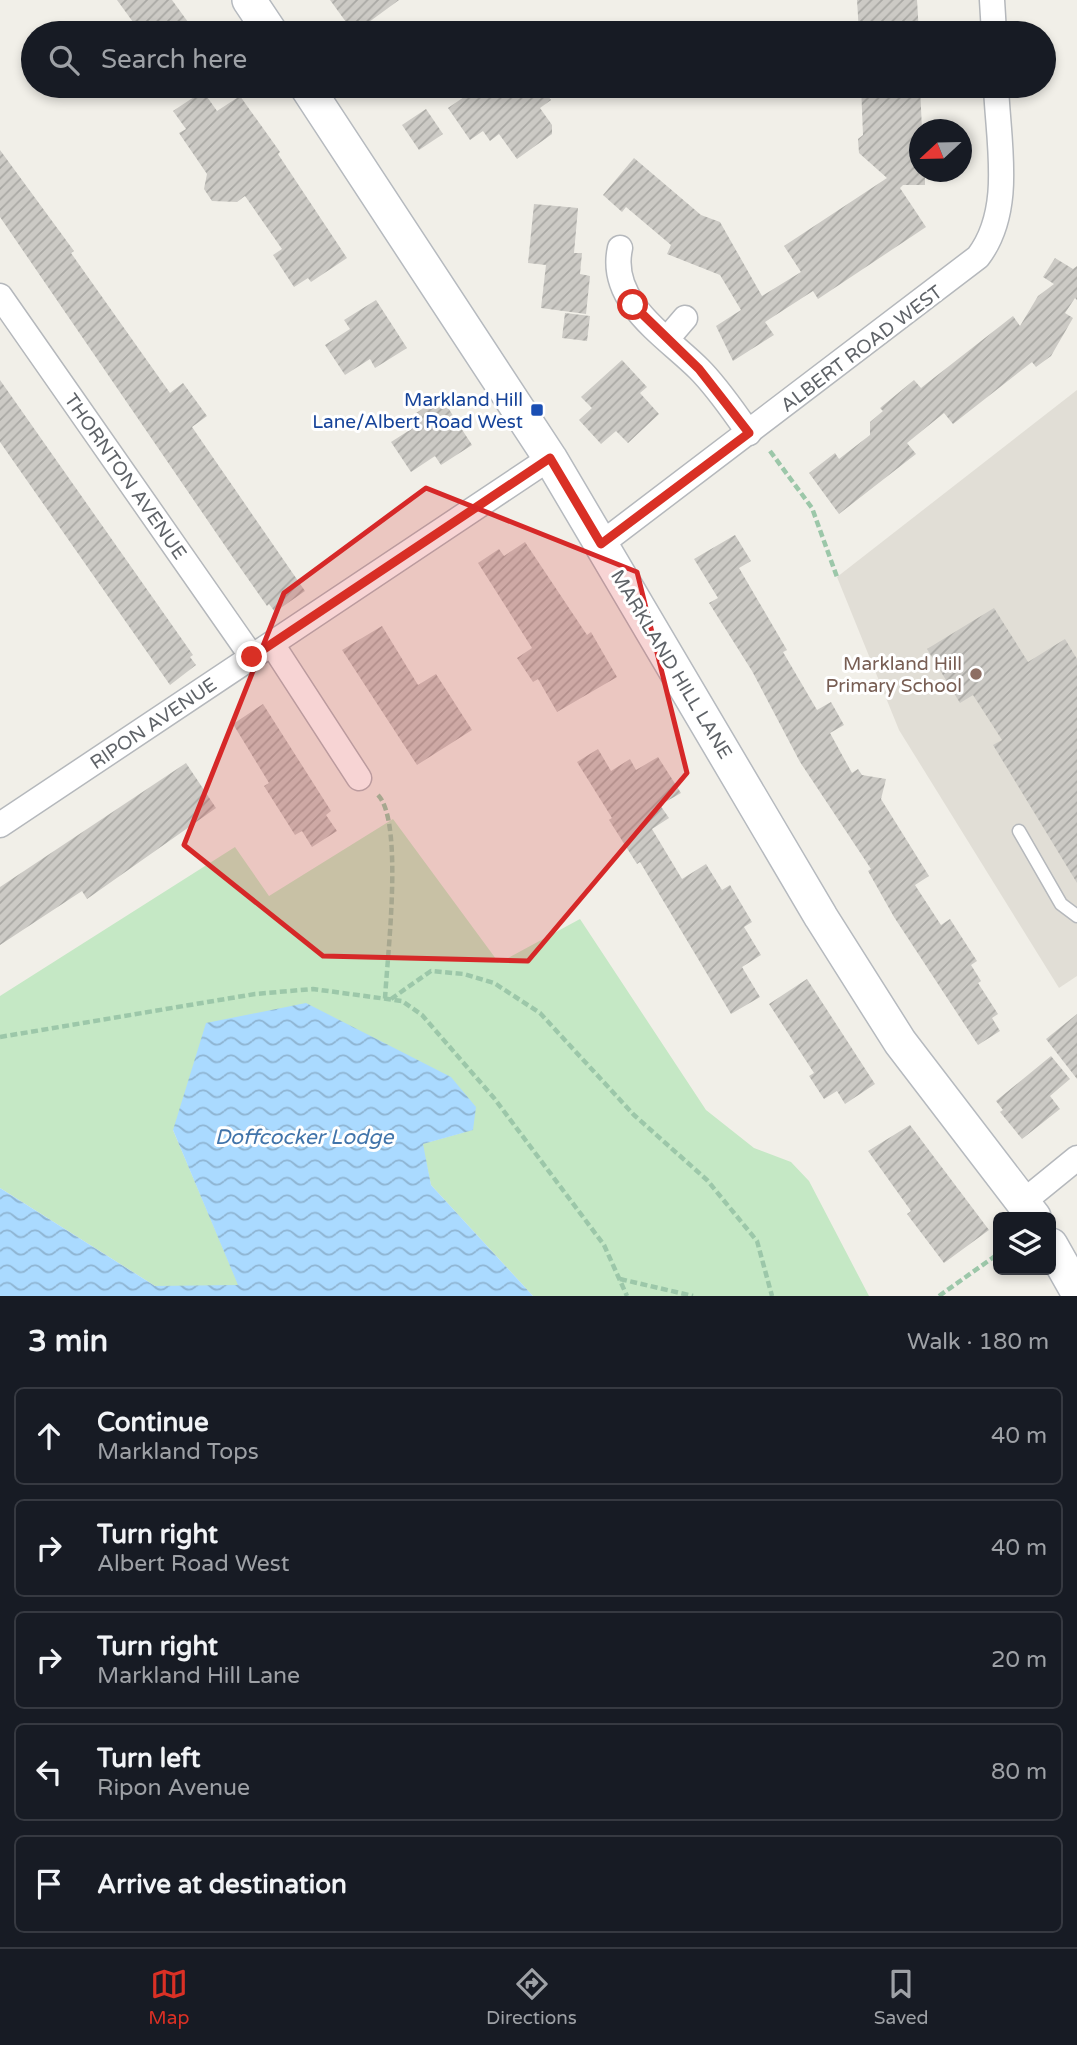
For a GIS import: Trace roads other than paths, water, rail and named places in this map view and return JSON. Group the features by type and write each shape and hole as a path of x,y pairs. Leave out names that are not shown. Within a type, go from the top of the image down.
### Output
{"street":[{"path":"249,0 263,21"},
{"path":"992,0 993,21"},
{"name":"MARKLAND HILL LANE","path":"314,98 550,458 821,917 900,1042 1028,1210"},
{"name":"ALBERT ROAD WEST","path":"601,544 963,270 991,240 998,221 1001,199 997,98"},
{"path":"620,248 617,263 624,289 633,305 710,381 749,433"},
{"name":"THORNTON AVENUE","path":"0,296 359,778"},
{"path":"667,339 685,318"},
{"name":"RIPON AVENUE","path":"0,825 550,458"},
{"path":"1028,1210 1077,1158"},
{"path":"1056,1254 1077,1291"}],"lane":[{"path":"1020,831 1061,904 1077,916"}],"water":[{"name":"Doffcocker Lodge","path":"306,1003 451,1077 476,1107 473,1130 423,1144 431,1185 533,1296 0,1296 0,1188 155,1286 238,1285 173,1130 206,1023"}],"place":[{"name":"Markland Hill Lane/Albert Road West","path":"537,410"},
{"name":"Markland Hill Primary School","path":"976,674"}]}
